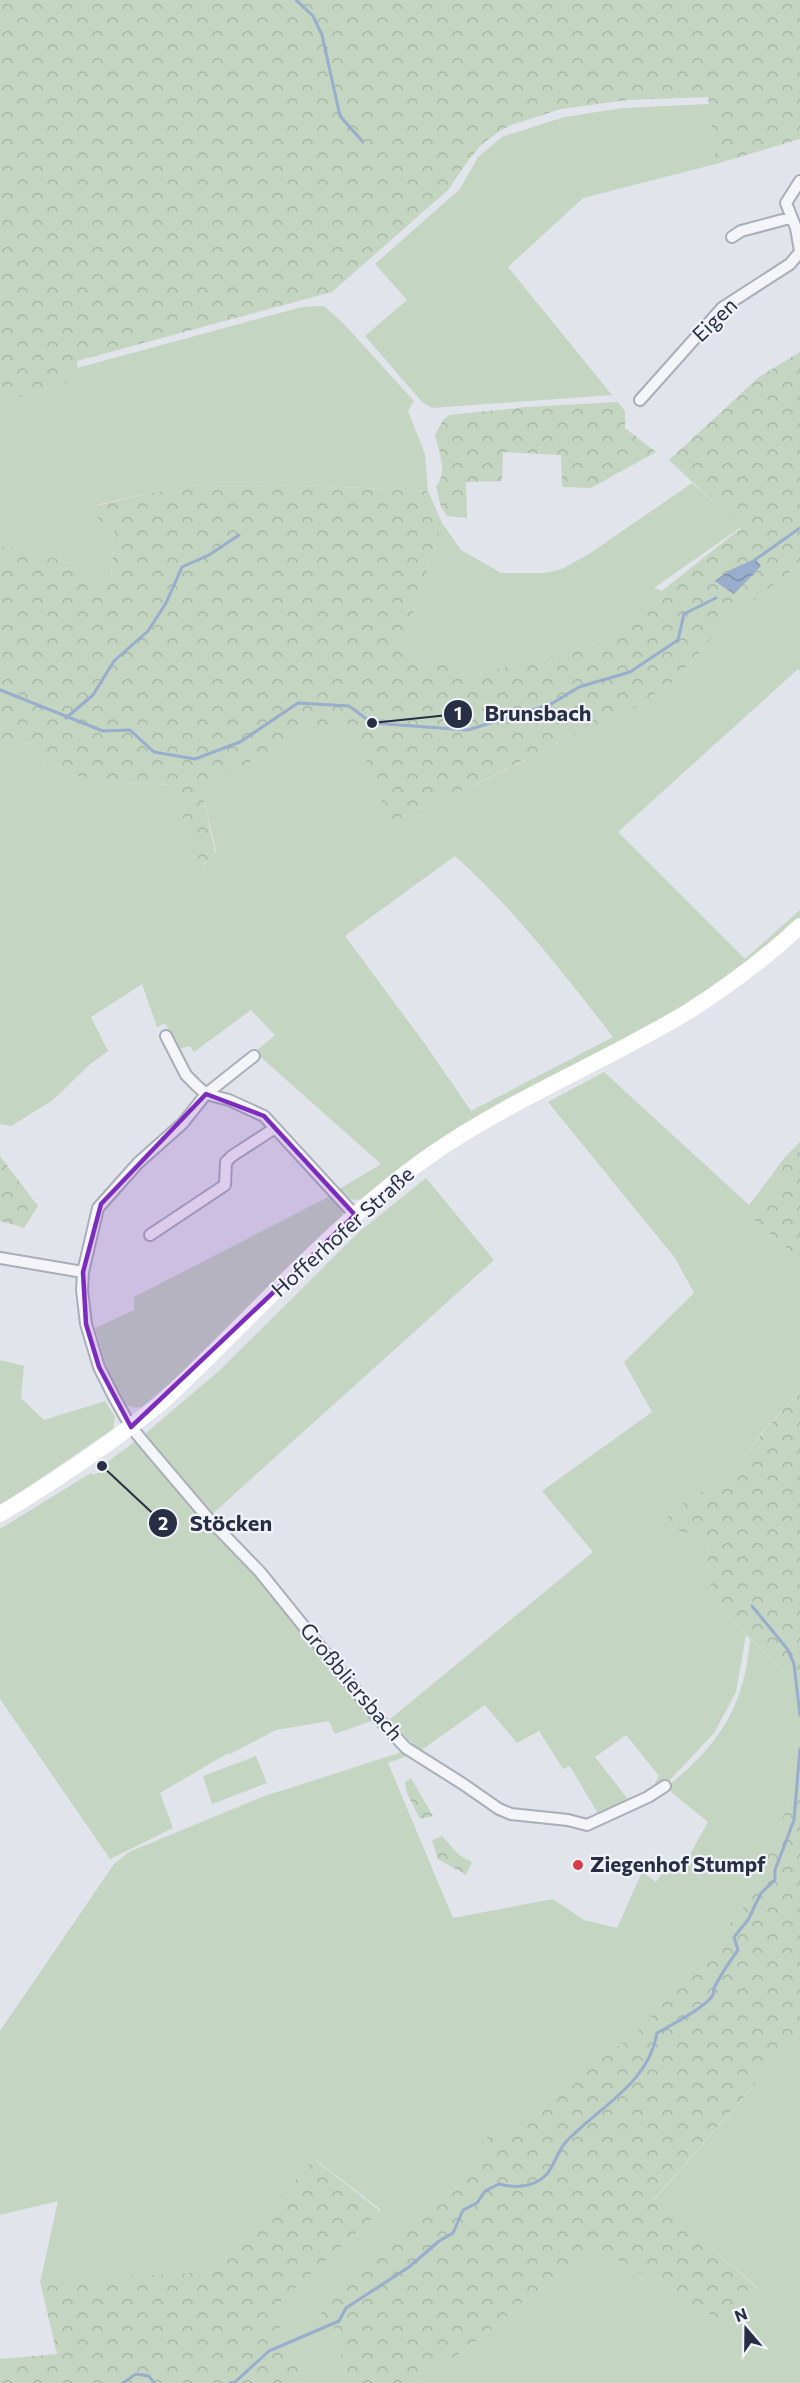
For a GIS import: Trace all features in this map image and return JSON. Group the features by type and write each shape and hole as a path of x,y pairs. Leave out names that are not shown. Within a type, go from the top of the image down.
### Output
{"street":[{"name":"Eigen","path":"640,400 722,308 790,264 800,251 796,228 790,218 786,203 800,181"},
{"path":"732,237 741,231 790,218"},
{"name":"Hofferhofer Straße","path":"0,1514 43,1488 131,1426 201,1366 355,1215 408,1171 477,1125 538,1090 646,1035 709,998 800,926"},
{"path":"166,1036 186,1075 206,1094 247,1107 264,1116 355,1215"},
{"name":"Großbliersbach","path":"254,1056 206,1094 183,1123 138,1163 101,1204 83,1272 82,1290 86,1324 99,1367 131,1426 208,1518 260,1572 377,1717 406,1748 499,1809 512,1814 587,1824 648,1797 664,1786"},
{"path":"150,1235 225,1185 226,1162 231,1156 275,1128"},
{"path":"0,1258 83,1272"}],"highlighted area":[{"path":"206,1094 264,1116 355,1215 131,1427 99,1367 86,1324 83,1272 101,1204"}],"green space":[{"path":"0,0 800,0 800,139 716,164 708,97 627,100 561,109 511,125 481,145 449,189 332,292 77,361 78,379 0,403"},
{"path":"709,104 716,164 583,198 508,267 612,395 432,408 422,402 365,336 407,300 375,264 460,189 478,157 502,137 564,117 623,108"},
{"path":"324,306 342,322 414,401 408,411 425,454 428,491 298,485 181,486 96,505 114,525 111,585 85,573 81,565 0,547 0,403 78,379 77,368 302,307"},
{"path":"800,352 800,564 725,623 674,681 602,730 598,724 390,824 353,723 302,732 202,791 215,853 201,867 171,785 111,781 48,772 35,743 0,741 0,547 81,565 85,573 111,585 114,526 99,522 95,506 181,486 298,485 428,491 442,523 401,652 475,674 594,645 741,528 669,460 759,377"},
{"path":"618,402 625,411 625,428 656,452 591,488 562,487 561,455 503,452 502,481 466,482 467,518 447,516 441,507 436,486 440,480 442,462 435,435 443,420 449,415 527,407"},
{"path":"692,483 741,527 654,588 662,591 594,645 475,674 401,652 442,523 461,550 501,573 545,573 562,569 589,554"},
{"path":"800,564 800,671 798,669 618,832 745,959 800,910 800,917 749,965 687,1005 364,1199 349,1199 338,1190 381,1164 255,1052 275,1035 251,1010 194,1052 189,1046 180,1049 165,1023 157,1027 142,984 91,1017 108,1051 89,1065 53,1100 11,1126 0,1124 0,741 35,743 48,772 111,781 171,785 202,867 216,852 202,791 302,732 353,722 391,823 598,724 603,729 674,681 725,623","holes":["455,856 538,943 613,1037 471,1111 425,1044 345,936"]},
{"path":"604,1072 749,1205 786,1156 778,1191 754,1220 800,1260 800,1391 762,1432 734,1472 679,1506 657,1528 702,1535 709,1542 707,1569 715,1604 746,1635 736,1692 714,1733 667,1783 650,1793 659,1776 626,1735 595,1757 630,1802 602,1814 597,1812 570,1766 563,1769 539,1731 517,1743 485,1705 420,1751 389,1720 593,1552 542,1491 652,1412 624,1362 694,1293 675,1258 548,1102"},
{"path":"800,1142 800,1260 754,1220 776,1193 786,1156"},
{"path":"0,1156 38,1206 24,1228 0,1221"},
{"path":"426,1178 494,1260 210,1516 152,1447 146,1433 219,1371 359,1232"},
{"path":"332,1195 340,1203 343,1216 235,1327 142,1407 133,1407 125,1403 111,1379 95,1328 134,1310 134,1297"},
{"path":"0,1360 24,1366 21,1398 44,1420 105,1401 115,1417 113,1429 0,1506"},
{"path":"800,1391 800,1671 785,1673 715,1604 707,1569 709,1542 702,1535 656,1528 679,1506 734,1472 762,1433"},
{"path":"136,1441 323,1652 374,1720 335,1734 329,1721 276,1730 228,1753 160,1793 173,1828 110,1859 0,1699 0,1529 91,1473 94,1475 105,1468 106,1463"},
{"path":"750,1639 785,1673 800,1671 800,1776 748,1902 642,2027 512,2133 481,2167 313,2303 333,2326 348,2383 300,2383 305,2380 272,2310 381,2210 315,2159 213,2272 40,2283 58,2201 0,2215 0,2031 114,1864 129,1852 262,1797 402,1752 407,1756 388,1763 453,1918 553,1899 584,1920 617,1928 642,1872 656,1882 673,1858 683,1867 708,1822 671,1792 669,1785 702,1754 727,1721 742,1684"},
{"path":"256,1756 267,1783 212,1804 203,1776"},
{"path":"800,1776 800,2033 654,2199 757,2288 721,2321 592,2245 481,2338 417,2383 348,2383 333,2326 312,2303 481,2167 477,2147 493,2132 512,2132 642,2027 748,1902"},
{"path":"411,1778 433,1816 420,1819 407,1793 405,1782"},
{"path":"442,1836 459,1855 472,1862 466,1875 438,1859 432,1840"},
{"path":"800,2033 800,2383 417,2383 481,2338 592,2245 721,2321 757,2287 654,2200"},
{"path":"314,2159 380,2211 272,2310 305,2380 300,2383 0,2383 0,2359 57,2354 40,2281 213,2272"}],"water":[{"path":"755,559 761,566 734,594 715,581 730,570"}],"waterway":[{"path":"296,0 313,16 322,35 340,116 362,141"},
{"path":"752,562 800,528"},
{"path":"66,718 93,695 114,661 148,631 166,603 182,567 209,555 239,535"},
{"path":"0,690 103,731 130,730 154,752 195,759 240,742 298,703 349,706 372,723 468,730 551,704 579,687 630,672 678,640 684,614 716,598"},
{"path":"752,1606 788,1650 794,1664 800,1715"},
{"path":"230,2383 235,2382 269,2351 339,2321 346,2308 409,2267 439,2241 453,2233 463,2210 477,2203 485,2191 499,2184 524,2186 541,2179 549,2172 565,2143 633,2081 644,2067 657,2033 709,2000 720,1976 738,1950 734,1937 748,1920 761,1893 775,1880 775,1870 794,1820 800,1749"},
{"path":"123,2383 136,2374 149,2376 154,2383"}],"place":[{"name":"Brunsbach","path":"372,723"},
{"name":"Stöcken","path":"102,1466"},
{"name":"Ziegenhof Stumpf","path":"578,1865"}]}
